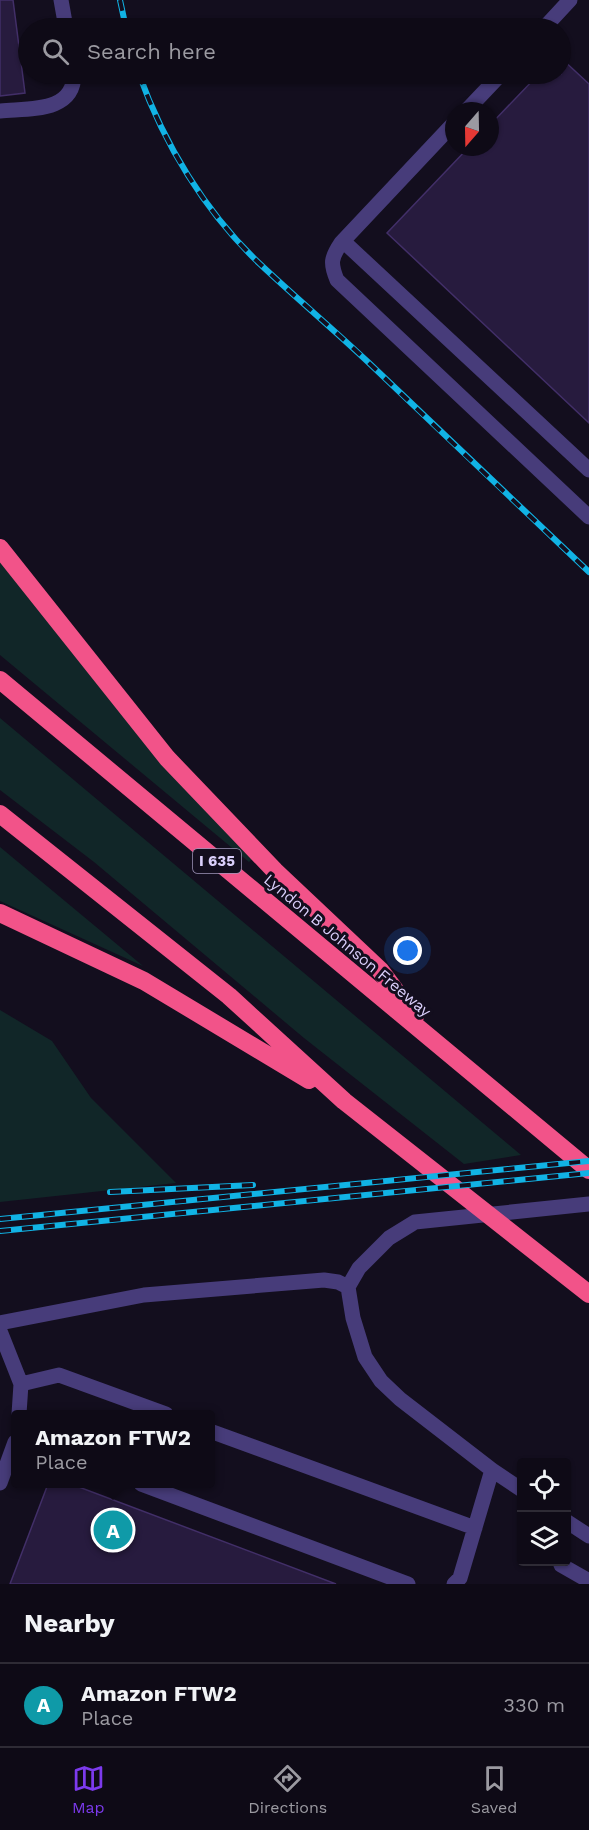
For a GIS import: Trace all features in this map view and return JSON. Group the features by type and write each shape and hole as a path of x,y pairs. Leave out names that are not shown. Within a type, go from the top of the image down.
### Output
{"highway":[{"path":"0,548 167,758 275,871 380,970 434,1042"},
{"name":"Lyndon B Johnson Freeway","path":"0,680 589,1170"},
{"path":"0,814 229,996 344,1101 589,1294"},
{"path":"0,913 144,981 344,1101"}],"lane":[{"path":"61,0 64,18"},
{"path":"553,18 570,0"},
{"path":"0,111 54,105 66,98 74,84"},
{"path":"475,102 492,84"},
{"path":"445,133 343,241 333,255 331,267 337,280 589,518"},
{"path":"343,241 589,470"},
{"path":"517,1487 400,1399 381,1381 365,1357 352,1318 348,1287 359,1268 380,1246 394,1234 415,1222 589,1204"},
{"path":"0,1323 144,1295 324,1280 338,1282 348,1287"},
{"path":"0,1331 21,1384 19,1410"},
{"path":"21,1384 59,1375 155,1410"},
{"path":"215,1433 475,1528"},
{"path":"0,1483 11,1453"},
{"path":"454,1584 460,1578 492,1470"},
{"path":"152,1488 408,1584"},
{"path":"571,1524 589,1536"},
{"path":"563,1566 589,1581"}],"green space":[{"path":"0,556 254,857 249,862 0,655"},
{"path":"0,718 521,1155 464,1164 304,1038 94,862 0,790"},
{"path":"0,847 143,966 0,901"},
{"path":"0,1010 52,1041 91,1098 176,1183 0,1202"}],"building":[{"path":"0,0 13,0 18,39 18,84 24,84 25,93 0,96"},
{"path":"571,67 589,84 589,423 387,233 460,156 499,156 499,116 529,84 571,84"},
{"path":"46,1488 82,1488 336,1584 10,1584"}],"railway":[{"path":"120,0 124,18"},
{"path":"143,84 161,126 188,176 240,244 589,572"},
{"path":"0,1219 589,1161"},
{"path":"0,1231 589,1173"},
{"path":"110,1192 253,1185"}],"place":[{"name":"Amazon FTW2","path":"113,1530"}]}
